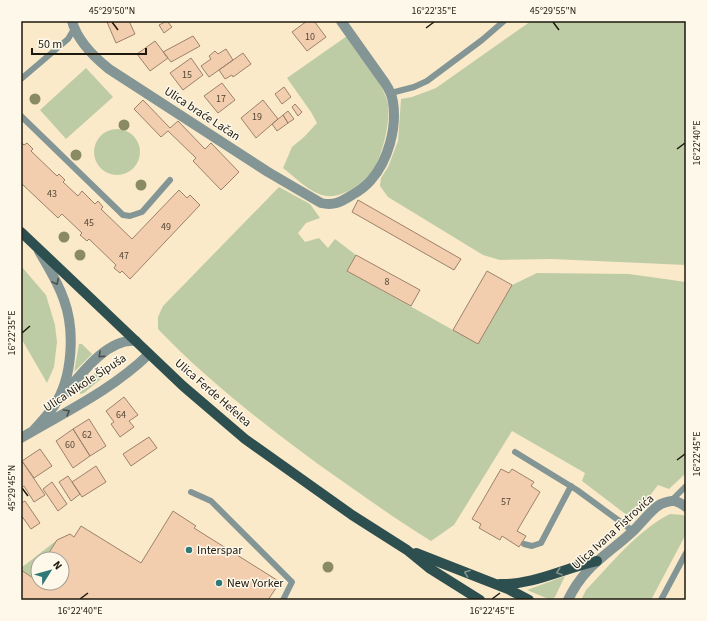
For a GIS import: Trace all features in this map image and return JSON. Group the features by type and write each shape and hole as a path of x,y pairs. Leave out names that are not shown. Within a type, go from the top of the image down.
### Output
{"main road":[{"name":"Ulica Ferde Hefelea","path":"21,232 189,391 245,438 346,511 407,550 429,568 480,600"},
{"name":"Ulica Ferde Hefelea","path":"407,550 520,594 528,600"},
{"path":"494,584 525,582 597,561"}],"street":[{"path":"342,21 391,93"},
{"name":"Ulica braće Lačan","path":"73,25 98,60 109,69 268,172 321,203 330,205 341,201 363,187 371,180 380,166 390,141 393,126 393,102 391,93"},
{"name":"Ulica Nikole Šipuša","path":"37,248 59,286 69,320 70,347 68,371 55,405"},
{"name":"Ulica Nikole Šipuša","path":"33,431 99,356 106,350 121,342 128,340 136,341"},
{"name":"Ulica Nikole Šipuša","path":"21,438 66,413 118,380 149,354"},
{"name":"Ulica Ivana Fistrovića","path":"568,600 581,577 660,504 672,500 678,501 686,507"}],"lane":[{"path":"391,93 414,87 427,81 482,40 504,21"},
{"name":"Ulica braće Lačan","path":"21,79 68,39 73,25"},
{"path":"21,116 123,215 130,216 142,212 170,180"},
{"path":"515,452 571,486 632,531"},
{"path":"524,544 532,546 541,543 571,486"},
{"path":"672,500 686,486"},
{"path":"191,492 211,501 292,582 283,600"},
{"path":"661,600 686,553"}],"green space":[{"path":"531,21 686,21 686,265 551,259 500,260 483,255 388,197 380,186 381,178 388,167 398,141 401,99 412,97 436,88"},
{"path":"347,36 375,75 384,92 388,107 386,135 381,154 374,168 365,179 347,192 334,196 327,196 321,195 309,189 283,168 292,147 317,123 287,78"},
{"path":"86,68 113,97 66,139 40,110"},
{"path":"117,129 130,133 136,139 140,152 136,165 130,171 117,175 104,171 98,165 94,152 98,139 104,133"},
{"path":"279,187 310,204 320,218 306,223 298,233 305,242 319,238 328,248 335,239 356,255 347,271 453,330 512,285 537,273 629,274 686,282 686,473 669,489 658,485 632,519 582,481 585,473 512,431 454,525 431,541 318,464 235,400 195,365 158,329 158,317 163,306"},
{"path":"21,266 46,295 55,325 57,342 54,367 47,383 21,338"},
{"path":"79,344 82,344 92,354 74,372"},
{"path":"102,365 108,373 84,393 80,394 80,390"},
{"path":"670,514 683,515 686,518 686,534 651,600 581,600 586,590 625,548 647,529"},
{"path":"57,540 50,551 43,551"},
{"path":"30,561 30,576 21,570 21,568"},
{"path":"565,576 555,597 551,600 527,590"}],"building":[{"path":"129,21 135,34 116,43 107,22"},
{"path":"167,21 172,27 164,33 159,25"},
{"path":"307,21 314,21 326,37 307,51 292,32"},
{"path":"193,36 200,46 171,62 163,52"},
{"path":"155,41 168,58 150,71 137,54"},
{"path":"226,49 233,60 209,77 201,66 211,59 209,56 215,51 218,54"},
{"path":"243,53 251,64 233,77 232,75 225,79 219,70"},
{"path":"191,58 203,75 183,90 170,73"},
{"path":"222,83 235,100 218,113 204,96"},
{"path":"284,87 291,97 282,104 275,94"},
{"path":"143,100 170,128 178,121 205,149 211,143 239,172 221,190 193,161 196,158 168,131 161,137 134,109"},
{"path":"263,100 278,119 256,138 241,118"},
{"path":"295,104 302,112 298,116 292,107"},
{"path":"288,111 294,119 288,123 283,115"},
{"path":"283,115 288,123 277,131 272,124"},
{"path":"21,142 24,145 27,143 33,149 31,151 57,176 59,174 65,180 63,182 78,196 82,191 95,204 98,201 103,207 101,209 132,239 179,190 187,198 190,195 200,205 130,279 122,271 120,273 114,268 116,265 89,239 87,241 80,235 82,233 62,214 58,218 21,183"},
{"path":"358,200 461,259 454,270 352,212"},
{"path":"356,255 420,290 411,306 347,271"},
{"path":"487,271 512,285 478,344 453,330"},
{"path":"124,397 138,415 129,421 134,427 120,437 111,424 114,422 106,411"},
{"path":"89,419 106,446 90,456 73,429"},
{"path":"73,429 90,456 73,468 56,441"},
{"path":"149,437 157,448 131,466 123,454"},
{"path":"40,449 52,466 34,478 22,461"},
{"path":"21,461 45,495 34,502 24,486 21,488"},
{"path":"96,466 106,482 82,497 72,482"},
{"path":"501,469 509,473 512,469 534,482 531,486 540,492 517,531 526,536 519,547 502,536 500,540 479,528 481,524 472,519"},
{"path":"68,476 80,494 71,501 59,482"},
{"path":"52,482 67,504 58,511 43,489"},
{"path":"25,501 40,523 31,529 21,515 21,503"},
{"name":"Interspar","path":"173,511 196,526 194,528 280,582 268,600 21,600 21,570 30,576 30,591 70,591 70,551 50,551 57,540 70,534 74,537 81,526 141,563"}],"place":[{"name":"Interspar","path":"189,550"},
{"name":"New Yorker","path":"219,583"}]}
